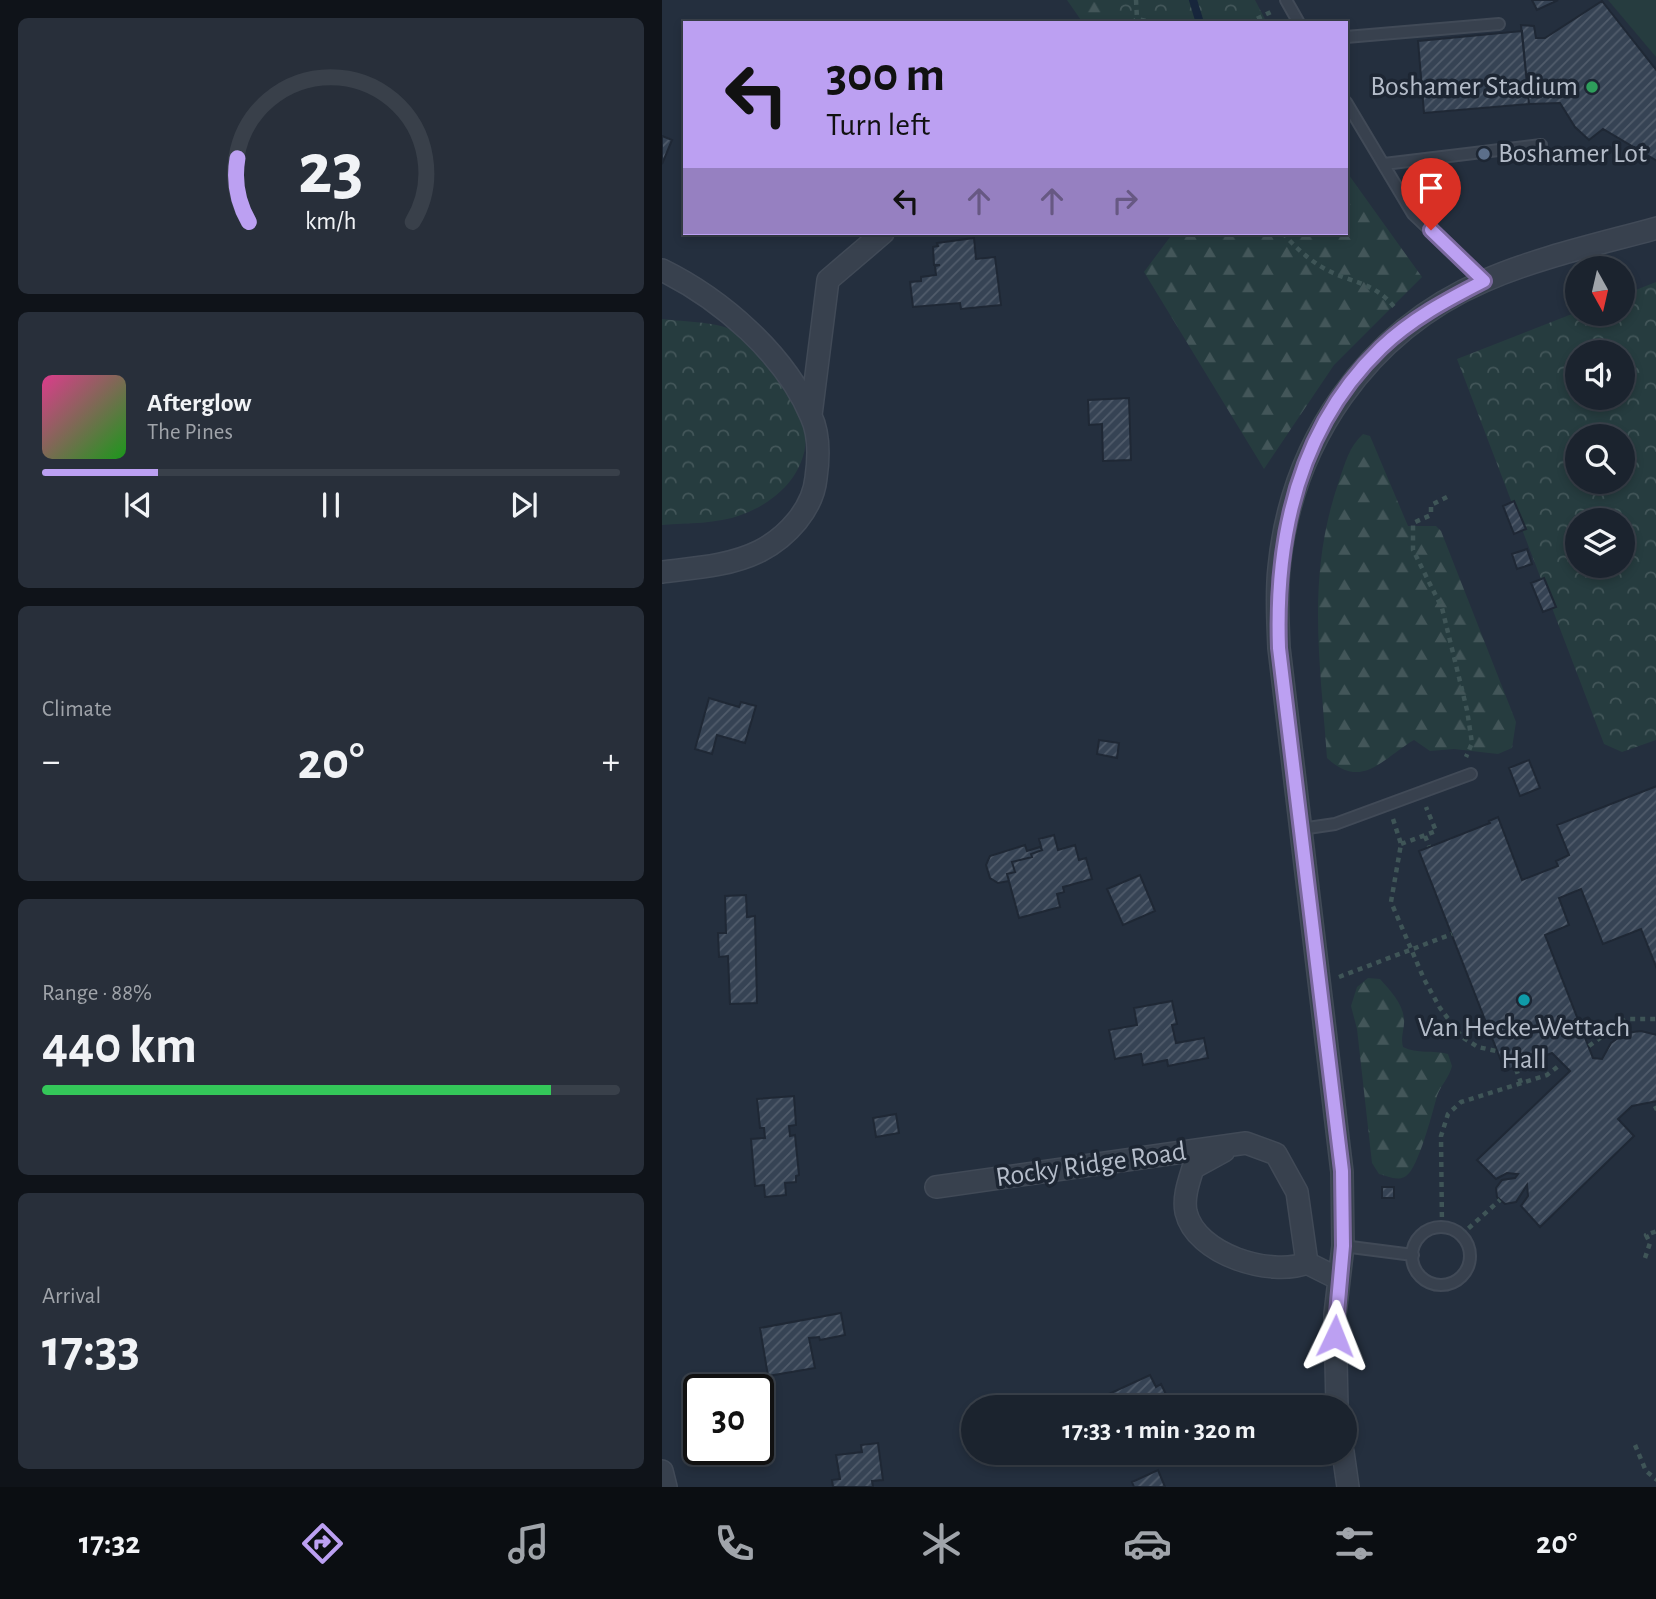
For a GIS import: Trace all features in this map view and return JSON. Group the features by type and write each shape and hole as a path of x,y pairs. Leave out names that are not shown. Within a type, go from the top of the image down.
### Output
{"street":[{"path":"1337,1395 1335,1314 1343,1246 1342,1171 1334,1086 1279,648 1277,596 1283,541 1305,462 1325,421 1360,369 1409,325 1484,281 1532,264 1657,228"},
{"path":"662,572 743,559 778,540 811,499 816,485 818,446 811,415 828,280 881,235"},
{"path":"662,270 709,295 735,317 777,364 811,415"},
{"path":"1246,1143 1276,1154 1287,1172 1302,1209 1307,1263 1339,1279"},
{"name":"Rocky Ridge Road","path":"936,1187 1246,1143"},
{"name":"Rocky Ridge Road","path":"1246,1143 1193,1168 1187,1189 1186,1213 1200,1234 1222,1252 1272,1268 1291,1269 1307,1263"},
{"path":"1345,1465 1348,1487"},
{"path":"662,1471 666,1487"}],"lane":[{"path":"1288,2 1298,21"},
{"path":"1348,37 1499,24"},
{"path":"1348,105 1413,214 1484,281"},
{"path":"1384,164 1541,145"},
{"path":"1301,828 1335,824 1470,775"},
{"path":"1442,1227 1461,1235 1469,1248 1469,1263 1454,1282 1430,1282 1417,1271 1413,1255 1422,1235 1442,1227"},
{"path":"1343,1246 1413,1255"}],"path":[{"path":"1135,21 1136,0"},
{"path":"1252,21 1288,2"},
{"path":"1285,235 1321,267 1366,283 1384,295 1409,325"},
{"path":"1447,497 1431,505 1431,515 1413,523 1413,550 1442,608 1468,710 1472,743 1464,762 1470,775"},
{"path":"1401,844 1436,831 1433,823"},
{"path":"1424,835 1429,846"},
{"path":"1399,836 1401,844 1391,902 1411,949 1430,991 1452,1025 1470,1043 1496,1051"},
{"path":"1339,978 1452,934"},
{"path":"1589,1046 1626,1019 1657,1020"},
{"path":"1442,1227 1440,1144 1445,1120 1461,1102 1547,1075 1562,1064"},
{"path":"1516,1069 1521,1083"},
{"path":"1461,1235 1500,1200"},
{"path":"1645,1258 1650,1243 1646,1236 1657,1231"},
{"path":"1635,1445 1646,1471 1657,1480"}],"green space":[{"path":"1067,0 1250,0 1257,21 1082,21"},
{"path":"1118,0 1255,0 1266,21 1121,21"},
{"path":"1608,0 1656,0 1656,57"},
{"path":"1348,174 1422,277 1334,365 1264,469 1144,272 1172,235 1348,235"},
{"path":"1656,282 1656,740 1622,752 1604,744 1457,359 1565,317 1565,326 1635,326 1635,290"},
{"path":"662,319 713,324 741,334 762,354 795,397 803,418 806,438 803,457 795,475 781,491 741,515 712,522 662,525"},
{"path":"1363,434 1370,436 1408,526 1436,526 1441,531 1516,722 1512,748 1498,754 1454,749 1430,751 1414,740 1362,772 1351,772 1327,758 1318,618 1322,551 1343,468 1351,450"},
{"path":"1368,978 1380,979 1399,1003 1404,1019 1403,1047 1448,1054 1452,1066 1437,1096 1415,1163 1406,1176 1399,1178 1379,1174 1372,1163 1357,1029 1351,1006 1357,987"}],"building":[{"path":"1532,0 1558,0 1537,10"},
{"name":"Boshamer Stadium","path":"1602,1 1657,71 1657,161 1603,129 1589,140 1575,127 1560,103 1529,104 1521,25 1534,26 1536,38 1545,38"},
{"path":"1522,31 1529,104 1424,113 1418,41"},
{"path":"662,136 672,140 662,164"},
{"path":"974,238 976,259 995,257 1001,305 961,309 960,303 913,307 910,282 936,275 935,266 940,265 934,265 933,247 938,246 937,243"},
{"path":"1129,398 1131,460 1103,461 1102,424 1089,425 1088,400"},
{"path":"1514,501 1526,529 1514,534 1503,506"},
{"path":"1527,549 1532,564 1517,569 1512,554"},
{"path":"1544,578 1556,607 1543,612 1531,583"},
{"path":"709,698 739,707 741,702 756,706 745,743 717,735 712,754 695,749"},
{"path":"1099,740 1119,743 1117,758 1097,754"},
{"path":"1529,760 1540,788 1520,796 1509,768"},
{"name":"Van Hecke-Wettach Hall","path":"1657,786 1657,969 1641,929 1603,944 1581,889 1559,898 1569,925 1545,935 1593,1058 1602,1059 1611,1043 1625,1033 1641,1031 1657,1035 1657,1101 1632,1106 1618,1119 1634,1136 1540,1227 1521,1206 1528,1196 1527,1185 1516,1202 1505,1204 1497,1197 1496,1188 1502,1180 1515,1178 1518,1174 1507,1173 1496,1179 1477,1160 1570,1071 1552,1053 1505,1071 1419,851 1490,823 1489,821 1498,817 1522,880 1558,866 1556,861 1569,855 1557,825"},
{"path":"1054,835 1058,850 1075,845 1079,860 1086,858 1092,879 1063,887 1064,892 1057,894 1060,907 1019,918 1007,874 1015,872 1012,862 1032,857 1031,854 1042,850 1039,839"},
{"path":"1025,845 1027,851 1040,847 1042,850 1031,854 1032,857 1012,862 1015,872 1007,874 1009,881 998,883 990,878 986,865 990,856"},
{"path":"1140,875 1155,911 1123,925 1107,889"},
{"path":"746,895 747,917 755,916 757,1003 730,1004 728,956 719,957 718,933 726,933 725,896"},
{"path":"1172,1001 1177,1024 1172,1025 1176,1043 1204,1038 1208,1058 1168,1066 1167,1060 1143,1065 1141,1054 1115,1059 1109,1030 1137,1025 1134,1008"},
{"path":"794,1096 796,1125 789,1126 790,1136 795,1135 799,1175 796,1176 796,1182 785,1183 786,1195 765,1197 764,1185 755,1186 751,1139 765,1138 764,1128 760,1128 757,1099"},
{"path":"896,1114 899,1133 876,1137 873,1118"},
{"path":"1382,1187 1394,1187 1394,1198 1382,1198"},
{"path":"841,1313 845,1335 820,1340 819,1337 809,1338 815,1368 774,1375 768,1374 760,1328"},
{"path":"1150,1375 1156,1387 1161,1384 1166,1395 1107,1395"},
{"path":"878,1443 883,1480 872,1481 873,1487 833,1487 832,1480 840,1479 836,1455 862,1452 861,1445"},
{"path":"1158,1470 1165,1487 1134,1487 1132,1482"}],"waterway":[{"path":"1193,0 1199,21"}],"place":[{"name":"Boshamer Stadium","path":"1592,87"},
{"name":"Boshamer Lot","path":"1484,154"},
{"name":"Van Hecke-Wettach Hall","path":"1524,1000"}],"route":[{"path":"1335,1336 1343,1246 1342,1171 1334,1086 1279,648 1279,568 1293,497 1305,462 1325,421 1360,369 1381,348 1430,310 1484,281 1431,230"}]}
